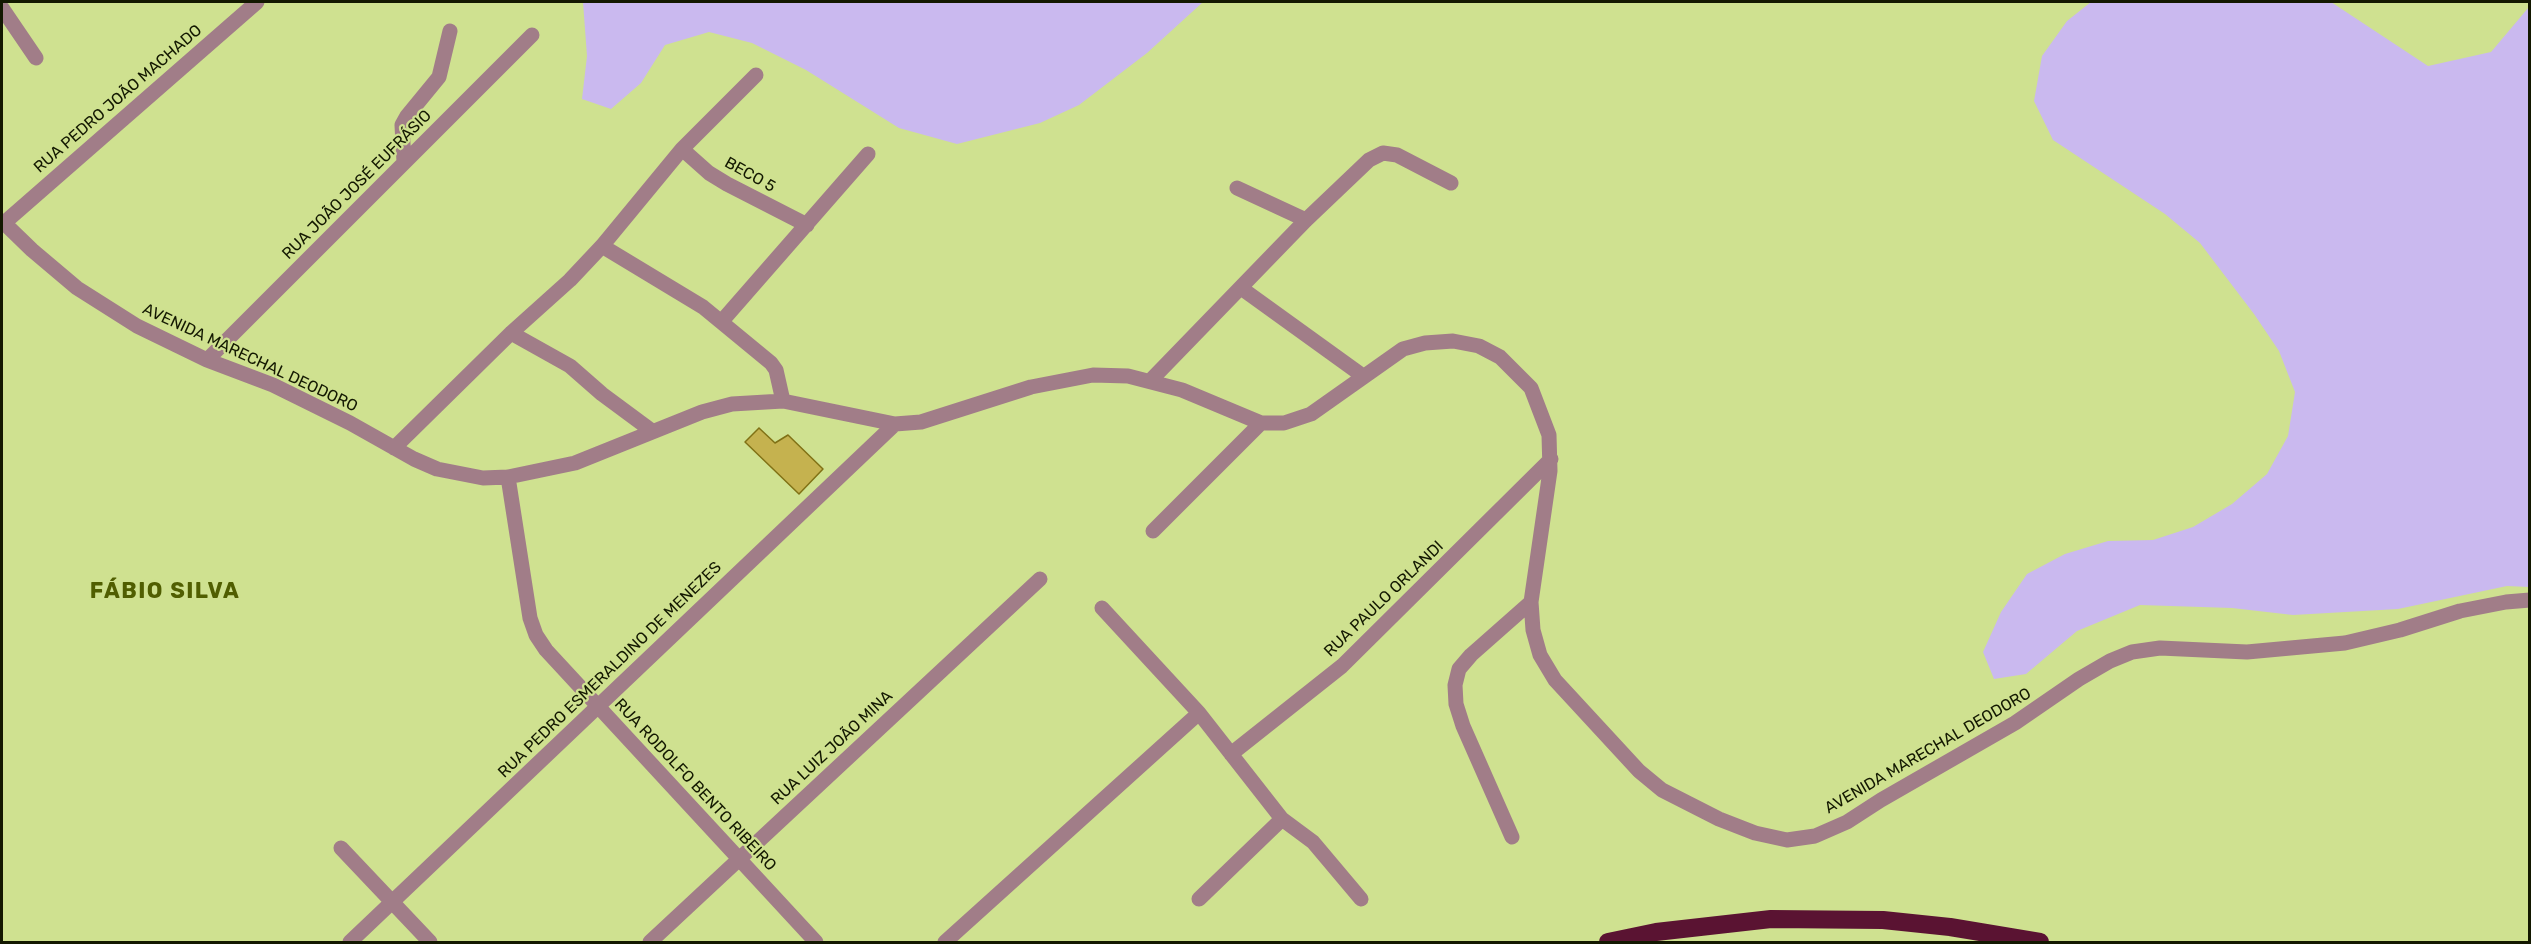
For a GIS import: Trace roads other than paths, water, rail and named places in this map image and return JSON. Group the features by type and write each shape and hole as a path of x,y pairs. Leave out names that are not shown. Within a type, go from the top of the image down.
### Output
{"highway":[{"path":"1608,942 1713,924 1772,919 1827,919 1883,920 1950,927 2040,942"}],"street":[{"name":"RUA PEDRO JOÃO MACHADO","path":"3,222 257,2"},
{"path":"2,9 36,57"},
{"path":"404,162 402,125 439,77 450,31"},
{"name":"RUA JOÃO JOSÉ EUFRÁSIO","path":"207,360 532,35"},
{"path":"394,448 511,333 570,280 602,246 682,149 756,75"},
{"name":"BECO 5","path":"682,149 727,184 807,225"},
{"path":"1150,381 1355,171 1383,153 1396,155 1451,183"},
{"path":"722,321 868,154"},
{"path":"1237,188 1306,220"},
{"name":"AVENIDA MARECHAL DEODORO","path":"3,222 54,270 101,305 207,360 273,384 437,469 483,478 508,477 575,463 702,412 732,404 783,401 895,424 921,422 946,416 1031,387 1093,375 1128,376 1150,381 1182,390 1261,423 1284,423 1311,414 1403,349 1425,343 1453,341 1479,346 1500,357 1531,388 1549,435 1551,459 1531,602 1533,630 1540,655 1555,680 1639,771 1662,789 1719,819 1755,833 1787,840 1815,836 1847,822 2015,723 2079,679 2110,661 2132,652 2160,648 2247,652 2345,643 2400,630 2460,611 2529,600"},
{"path":"602,246 678,290 722,321 771,363 776,370 783,401"},
{"path":"1241,288 1363,376"},
{"path":"511,333 570,366 652,432"},
{"path":"1153,531 1261,423"},
{"name":"RUA PEDRO ESMERALDINO DE MENEZES","path":"350,942 895,424"},
{"name":"RUA PAULO ORLANDI","path":"1231,754 1342,666 1551,459"},
{"name":"RUA RODOLFO BENTO RIBEIRO","path":"508,477 530,618 536,635 546,650 816,942"},
{"name":"RUA LUIZ JOÃO MINA","path":"650,942 1040,579"},
{"path":"1512,837 1463,726 1456,704 1455,685 1459,669 1471,655 1531,602"},
{"path":"1102,608 1199,713 1282,819 1312,842 1361,899"},
{"path":"945,942 1199,713"},
{"path":"1199,899 1282,819"},
{"path":"341,848 430,942"}],"district":[{"name":"FÁBIO SILVA","path":"165,592"}]}
